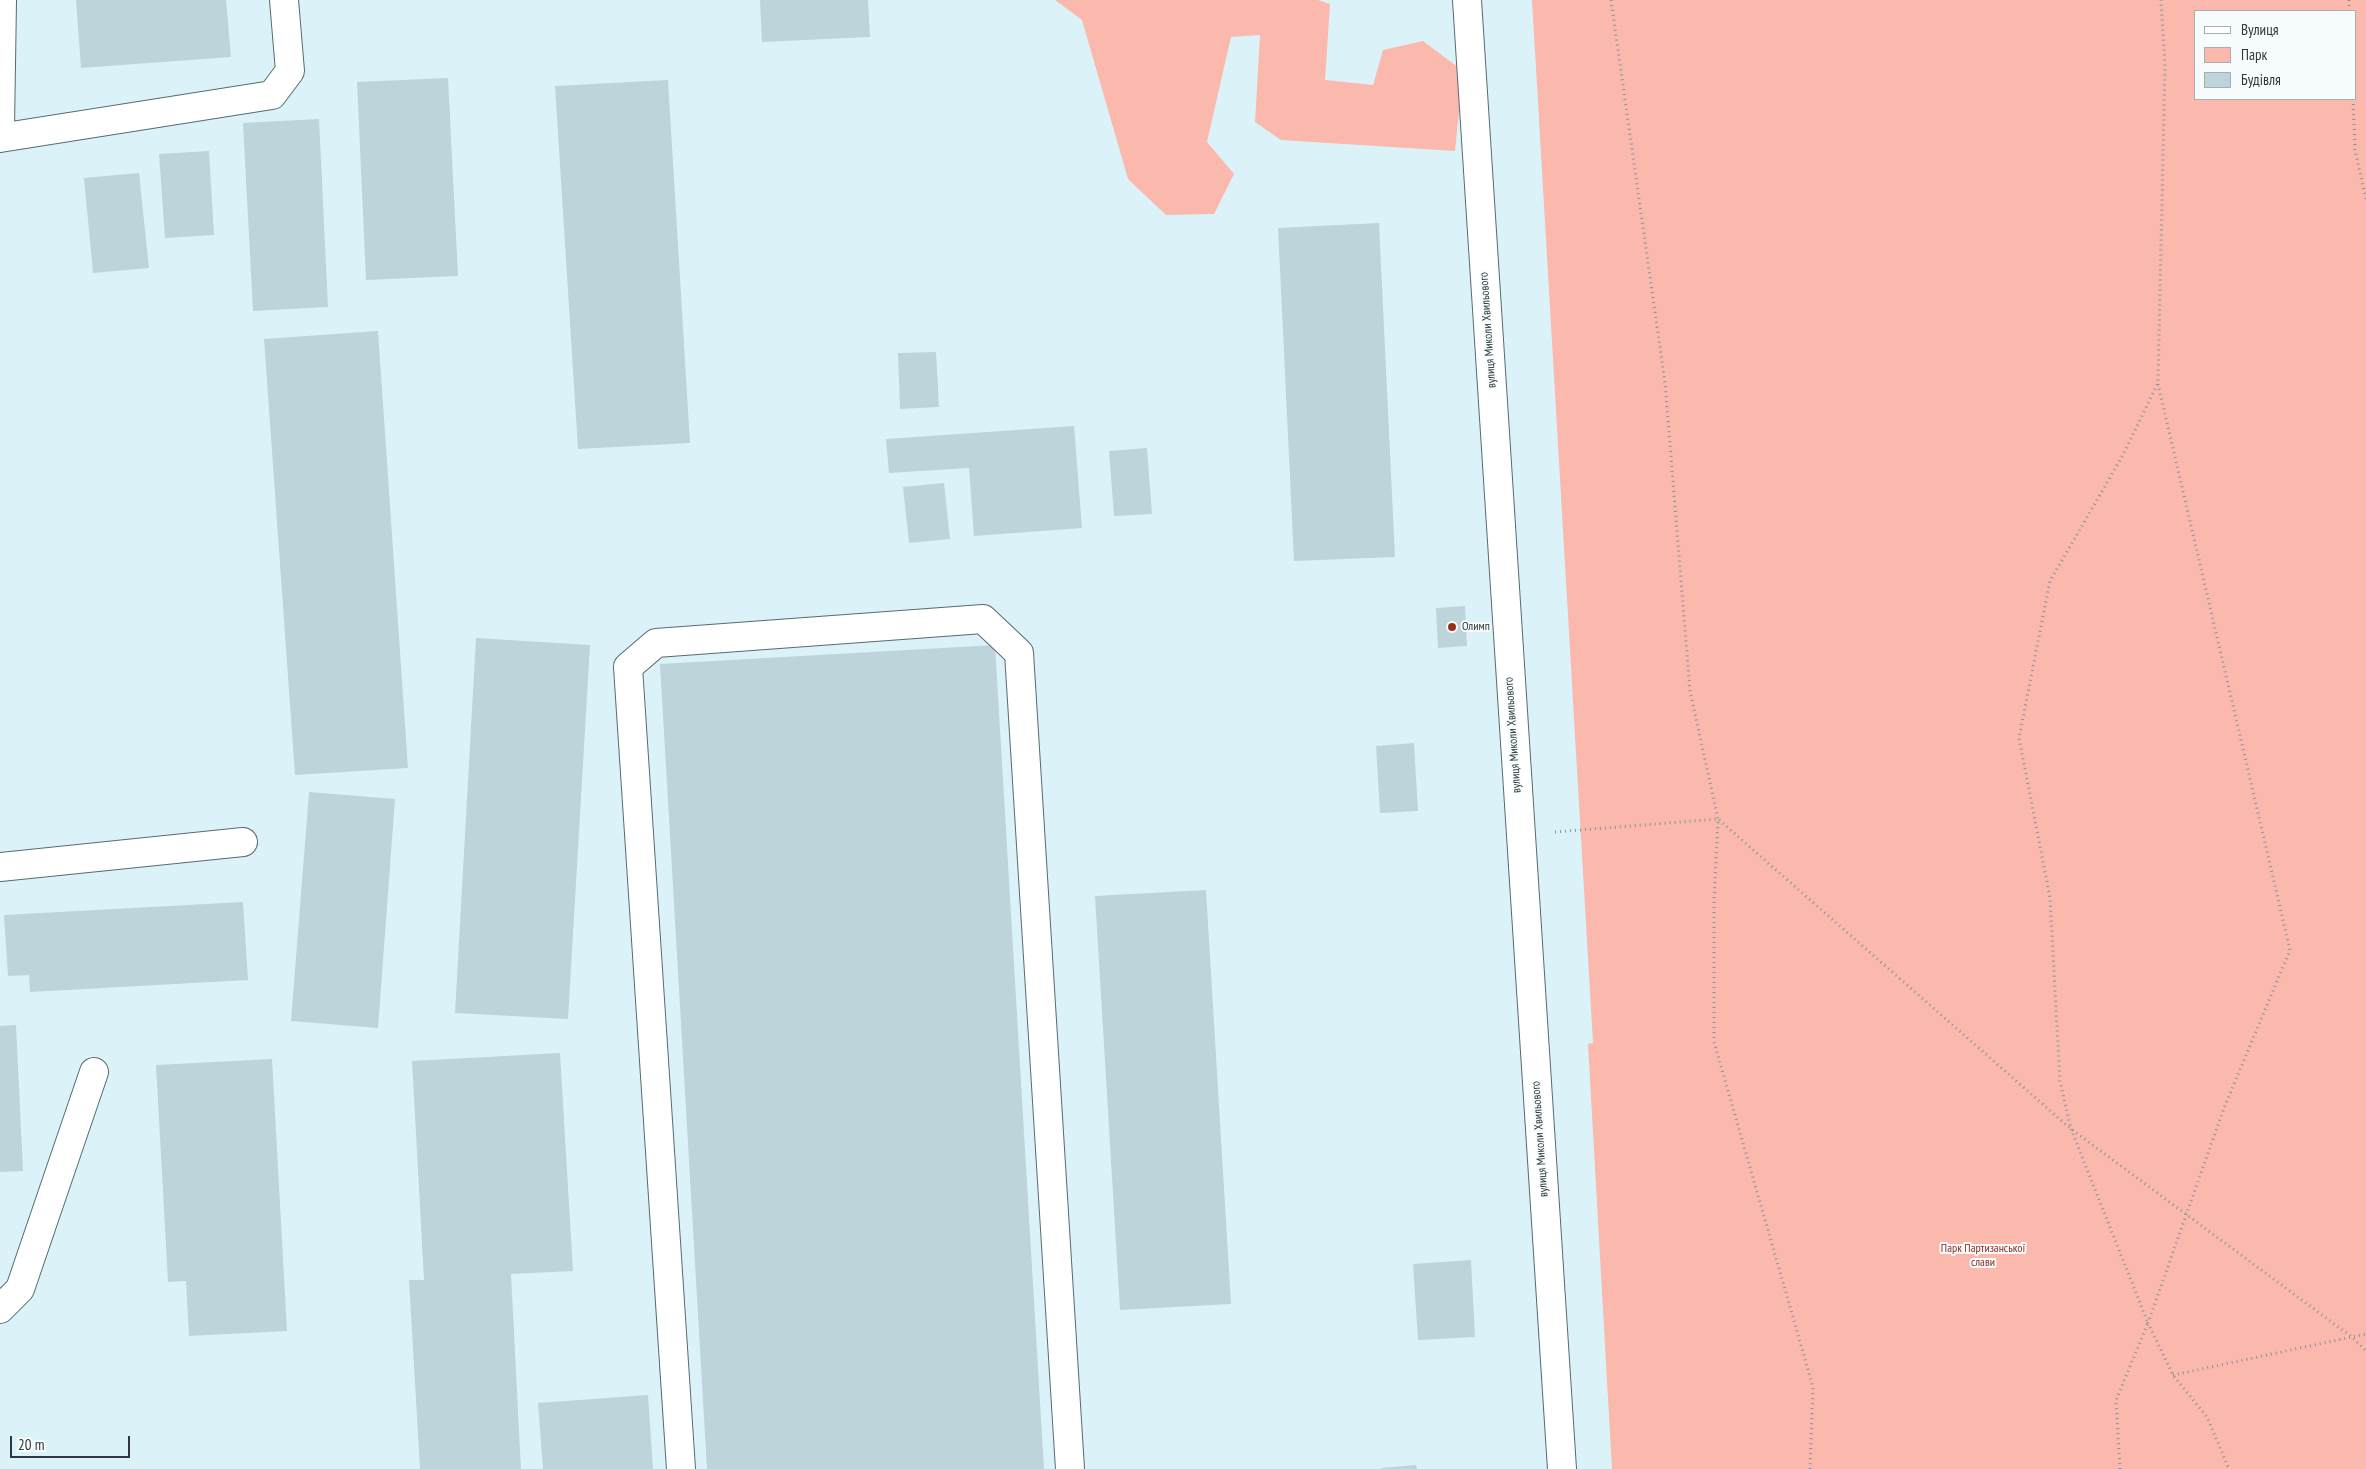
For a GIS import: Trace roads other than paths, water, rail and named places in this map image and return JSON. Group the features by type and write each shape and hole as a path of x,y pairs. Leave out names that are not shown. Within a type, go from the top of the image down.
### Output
{"street":[{"path":"0,128 2,0"},
{"path":"0,138 272,95 290,71 284,0"},
{"name":"вулиця Миколи Хвильового","path":"1467,0 1519,834 1562,1469"},
{"path":"681,1469 628,667 656,643 983,619 1019,653 1070,1469"},
{"path":"0,867 243,842"},
{"path":"0,1309 20,1289 94,1072"}],"place":[{"name":"Олимп","path":"1452,627"}],"park label":[{"name":"Парк Партизанської слави","path":"1983,1256"}]}
